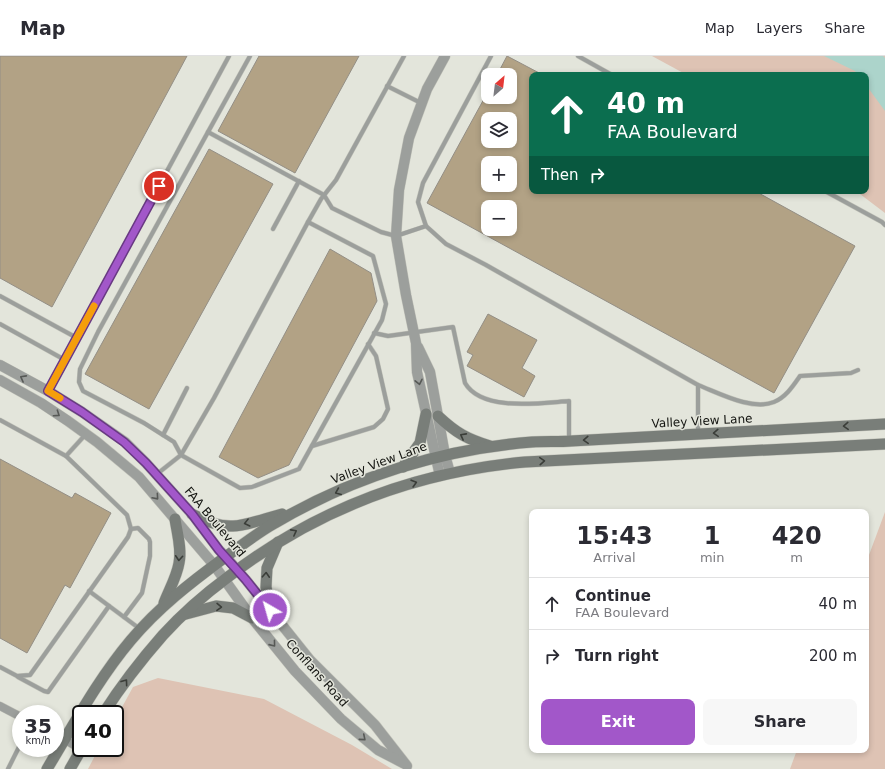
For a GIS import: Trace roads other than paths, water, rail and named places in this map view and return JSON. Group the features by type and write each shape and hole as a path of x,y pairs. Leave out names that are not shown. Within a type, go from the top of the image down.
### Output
{"main road":[{"path":"403,467 420,443 426,414"},
{"path":"438,416 455,432 471,440 493,447"},
{"name":"Valley View Lane","path":"64,732 81,712 117,657 162,606 195,578 253,536 274,523 298,510 361,482 440,456 532,442 885,424"},
{"path":"698,434 700,452"},
{"path":"109,705 139,662 163,635 183,615 224,580 278,542 325,516 349,505 398,487 495,464 700,452 885,444"},
{"path":"192,514 204,521 214,524 235,526 298,510"},
{"path":"162,606 172,584 179,563 180,549 175,519"},
{"path":"270,610 266,587 267,568 278,542"},
{"path":"183,615 216,606 233,608 252,618"},
{"name":"Valley View Lane","path":"46,769 51,757"},
{"path":"70,769 77,757"}],"street":[{"path":"445,56 427,90 409,138 399,190 396,236 416,343 417,372 426,414 445,475"},
{"path":"416,343 430,372 438,416 440,456"},
{"name":"FAA Boulevard","path":"0,365 48,391 82,412 124,442 157,474 192,514 219,550 238,570"},
{"path":"0,380 41,403 86,434 139,477 214,565 224,580"},
{"name":"Conflans Road","path":"238,570 310,660 375,725 409,767"},
{"name":"Conflans Road","path":"224,580 252,618 295,671 342,719 378,750 409,767"},
{"path":"0,706 12,712"}],"lane":[{"path":"48,391 229,56"},
{"path":"250,56 98,332 80,369 79,382 83,390 144,423 174,442 181,455 240,488 252,487 299,469 382,320 386,304 372,256 308,222"},
{"path":"157,474 181,455 214,398 308,222 324,195 336,180 404,56"},
{"path":"491,56 422,183 418,202 426,226 446,244 486,265 698,385 738,401 759,404 774,402 788,392 800,376 851,373 858,370"},
{"path":"578,56 607,72"},
{"path":"387,86 422,103"},
{"path":"208,132 324,195 332,208 381,232 396,236 426,226"},
{"path":"273,229 298,181"},
{"path":"831,194 885,225"},
{"path":"0,296 77,338"},
{"path":"0,324 65,360"},
{"path":"374,333 388,336 453,327 467,387 474,392 497,402 520,404 569,401 569,441"},
{"path":"312,446 374,427 383,419 388,409 376,356 368,344"},
{"path":"698,385 698,434"},
{"path":"162,435 187,388"},
{"path":"0,420 66,456 128,515 131,529 128,537 30,674 17,676"},
{"path":"66,456 86,434"},
{"path":"124,617 142,592 145,585 150,556 149,539 138,528 131,529"},
{"path":"89,591 140,630"},
{"path":"0,667 48,692 108,606"},
{"path":"8,769 14,757"}],"water":[{"path":"824,56 883,56 885,58 885,111 869,89 869,72 855,71"}]}
